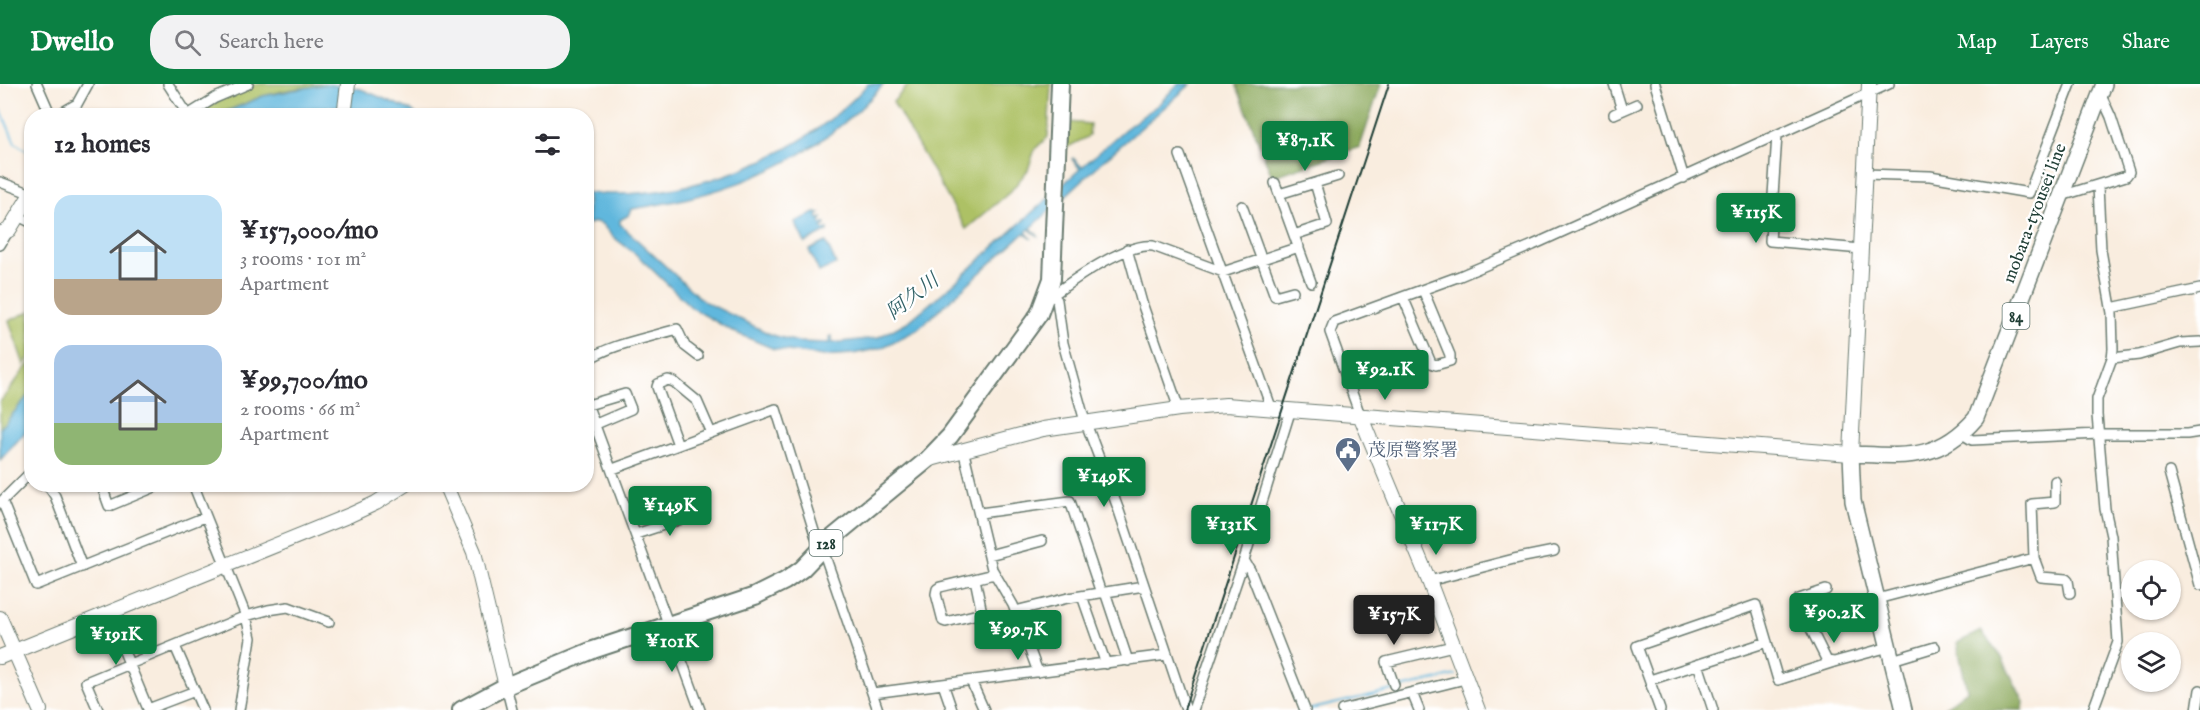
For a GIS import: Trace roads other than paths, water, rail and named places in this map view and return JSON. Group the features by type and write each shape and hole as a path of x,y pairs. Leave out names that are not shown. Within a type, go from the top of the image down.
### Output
{"highway":[{"name":"128","path":"461,710 506,686 593,650 771,589 796,573 821,549 927,460 950,436 1039,314 1051,293 1060,84"}],"main road":[{"name":"mobara-tyousei line","path":"1851,454 1905,456 1928,452 1962,435 1976,418 2102,88"},
{"path":"1851,454 1853,501 1904,710"}],"street":[{"path":"37,84 50,108"},
{"path":"76,108 88,84"},
{"path":"168,84 183,108"},
{"path":"199,108 215,98 248,84"},
{"path":"345,108 348,84"},
{"path":"1614,84 1618,112 1637,104"},
{"path":"1655,84 1684,178"},
{"path":"1478,710 1429,582 1360,415 1330,327 1334,322 1523,250 1777,135 1869,89 1889,84"},
{"path":"1865,174 1930,176 2029,193 2071,84"},
{"path":"2061,196 2098,186 2126,176 2129,172 2102,88"},
{"path":"927,460 1043,429 1179,409 1226,405 1851,454 1869,89"},
{"path":"1777,135 1770,241 1862,249"},
{"path":"1180,155 1271,408"},
{"path":"1279,194 1338,176"},
{"path":"0,182 24,191"},
{"path":"1275,183 1311,282"},
{"path":"1294,235 1327,224 1315,183"},
{"path":"2093,710 2118,642 2111,536 2105,509 2097,399 2112,358 2111,308 2101,250 2098,186"},
{"path":"1242,206 1275,296 1293,291"},
{"path":"0,245 4,232 24,207"},
{"path":"18,216 24,219"},
{"path":"1186,710 1118,508 1086,422 1063,343 1057,300 1051,293 1127,249 1143,245 1153,246 1223,272 1299,247"},
{"path":"1127,249 1142,303 1179,409"},
{"path":"2111,308 2200,289"},
{"path":"1403,297 1431,363 1436,365 1450,361 1423,290"},
{"path":"594,356 677,324 685,346 698,356"},
{"path":"2112,358 2139,356 2180,344 2200,342"},
{"path":"678,445 657,387 658,384 668,380 674,382 698,401 711,433"},
{"path":"594,401 625,394 631,409 596,424"},
{"path":"613,469 776,409 821,549 878,710"},
{"path":"1193,710 1244,560 1291,409"},
{"path":"594,419 700,710"},
{"path":"1962,435 1972,440 2200,432"},
{"path":"963,449 994,574 1015,611 1038,672"},
{"path":"2169,472 2200,585"},
{"path":"24,479 1,502 36,585 205,517"},
{"path":"2055,481 2055,502 2032,504 2034,558 2041,577 2066,579 2070,592"},
{"path":"52,492 82,567"},
{"path":"104,492 109,506 142,492"},
{"path":"196,492 224,567 246,616 251,638 239,710"},
{"path":"0,657 359,511 393,492"},
{"path":"448,492 474,552 512,710"},
{"path":"980,513 1070,501 1128,661"},
{"path":"636,534 697,514"},
{"path":"989,555 1041,542"},
{"path":"1429,582 1554,551"},
{"path":"1877,598 2034,558"},
{"path":"1244,560 1305,710"},
{"path":"975,579 982,613 943,621 936,594 937,589 975,579 994,574"},
{"path":"1015,611 1082,596 1144,586"},
{"path":"1826,590 1799,599 1798,603 1827,661 1834,662"},
{"path":"1082,596 1106,664"},
{"path":"1660,710 1637,646 1756,605 1778,680 1834,662 1935,647"},
{"path":"98,710 86,682 246,616 288,607 329,622"},
{"path":"108,614 148,709 195,691"},
{"path":"0,618 40,710"},
{"path":"1650,680 1767,642"},
{"path":"176,646 203,710"},
{"path":"1394,685 1386,662 1453,646"},
{"path":"873,693 1167,655"},
{"path":"1698,664 1713,710"},
{"path":"1342,710 1361,708 1465,679"},
{"path":"971,681 984,710"},
{"path":"943,684 952,710"},
{"path":"1412,693 1419,710"},
{"path":"2197,710 2199,696"}],"water":[{"path":"326,84 361,89 406,108 339,106 235,108 263,96"},
{"path":"868,84 884,84 830,134 770,170 704,194 632,209 629,215 620,220 620,224 703,301 772,335 798,342 829,343 830,336 832,336 832,343 877,338 909,321 1080,169 1073,158 1082,167 1125,129 1159,104 1178,84 1191,84 1031,228 1039,237 1029,229 1026,232 1032,239 1024,233 917,330 881,348 853,354 823,356 774,349 734,332 692,308 638,256 612,236 602,224 594,222 594,193 625,194 664,190 702,182 739,170 776,154 841,111"},
{"path":"820,213 817,216 818,219 822,218 821,224 826,225 822,227 823,230 828,229 828,231 805,243 795,222"},
{"path":"826,242 836,264 819,272 809,250"},
{"path":"24,400 24,434 0,460 0,429"}],"waterway":[{"path":"0,108 15,143 24,149"},
{"path":"1308,710 1456,675"}],"railway":[{"path":"1184,710 1389,84"}],"place":[{"name":"茂原警察署","path":"1348,473"}],"water label":[{"name":"阿久川","path":"912,296"}]}
